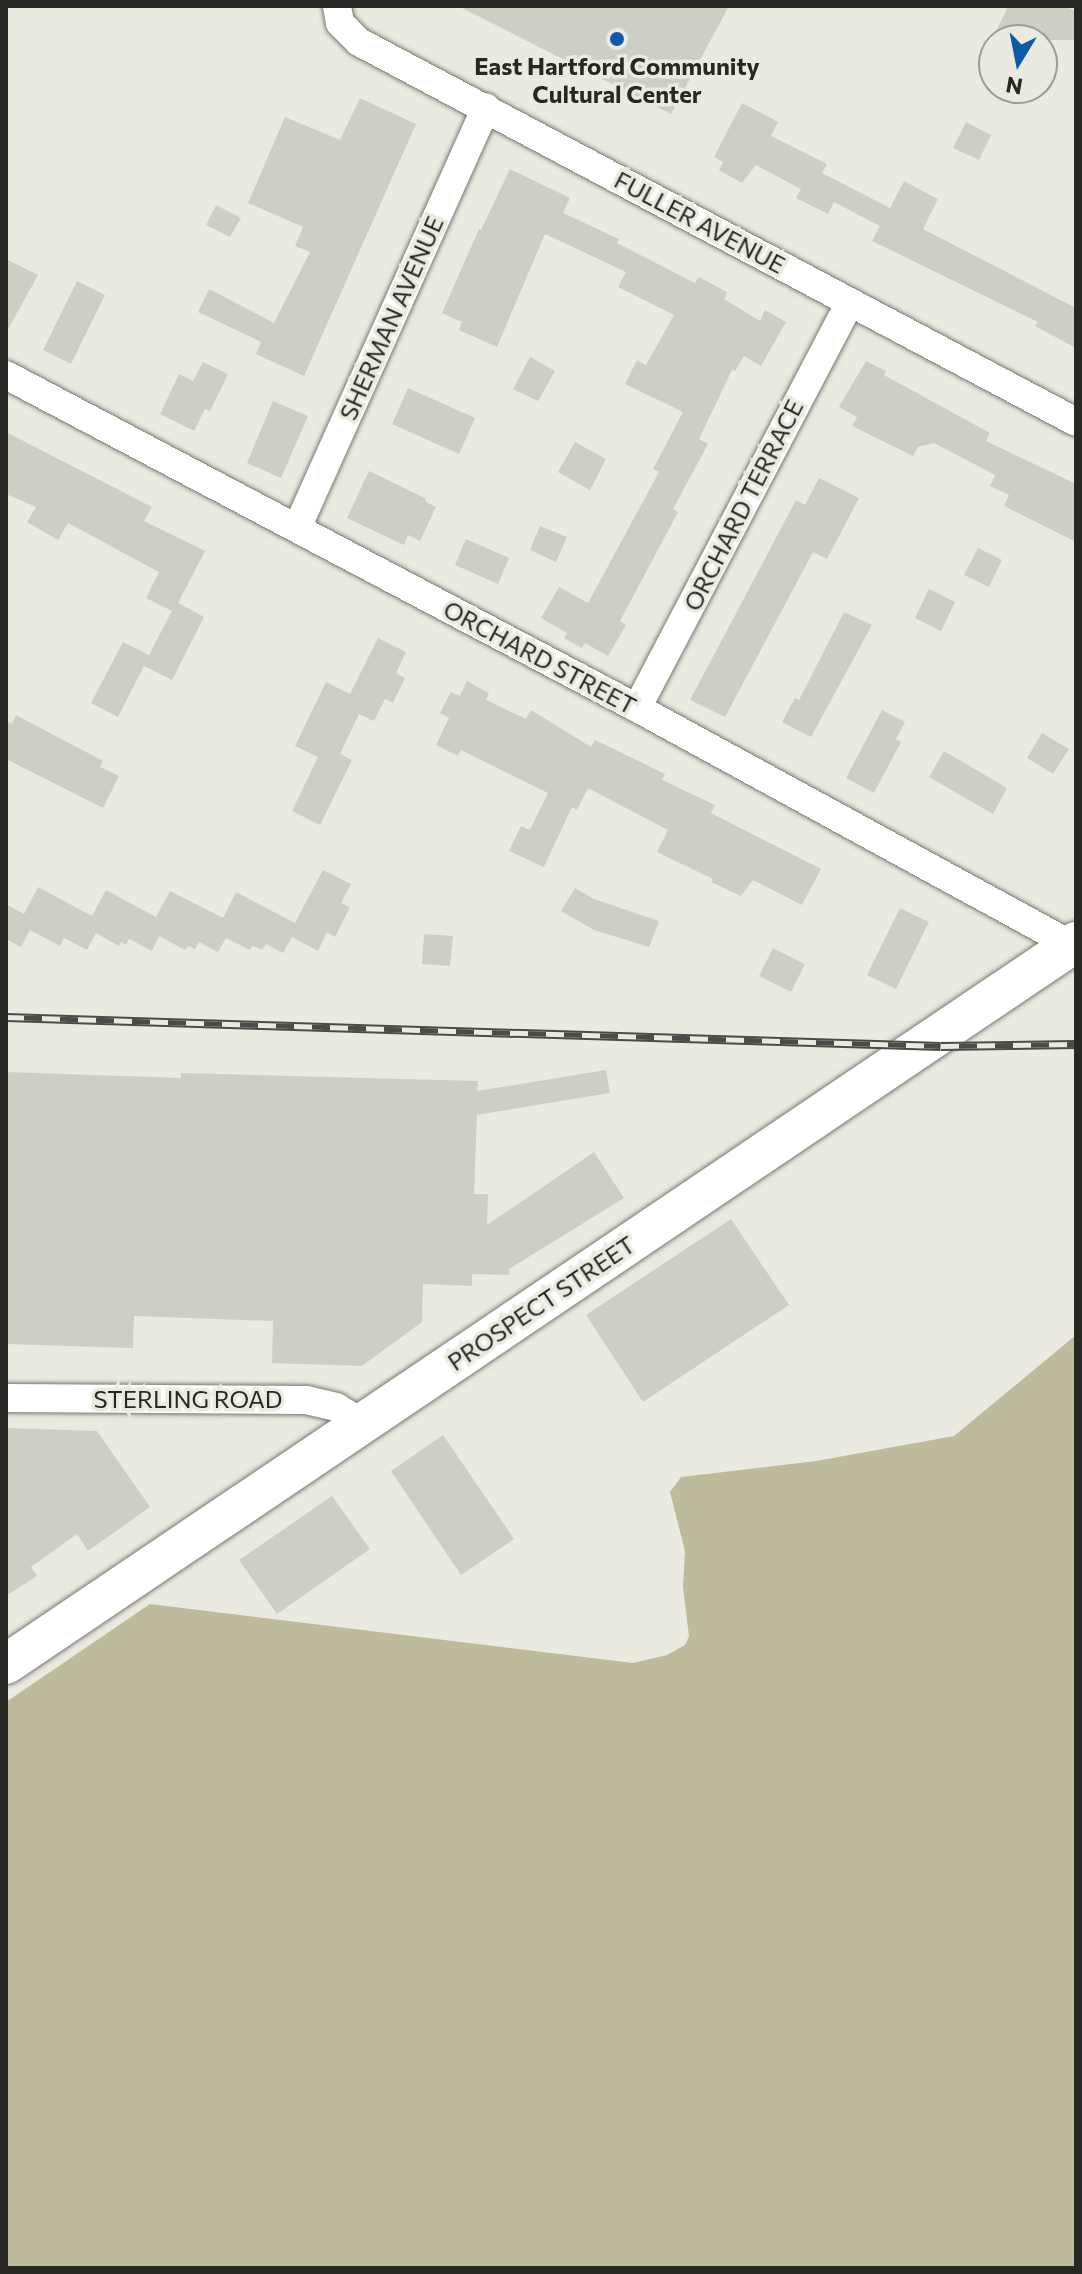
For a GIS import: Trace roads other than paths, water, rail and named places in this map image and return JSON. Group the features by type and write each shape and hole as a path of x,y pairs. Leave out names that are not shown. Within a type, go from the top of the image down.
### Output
{"main road":[{"name":"PROSPECT STREET","path":"6,1664 1073,944"}],"street":[{"name":"FULLER AVENUE","path":"337,8 348,34 359,42 1076,422"},
{"name":"SHERMAN AVENUE","path":"297,528 486,108"},
{"name":"ORCHARD TERRACE","path":"637,708 850,302"},
{"name":"ORCHARD STREET","path":"6,375 637,708 1073,944"},
{"name":"STERLING ROAD","path":"6,1398 306,1400 336,1407 364,1424"}],"railway":[{"path":"6,1017 941,1046 1076,1044"}],"place":[{"name":"East Hartford Community Cultural Center","path":"617,39"}]}
